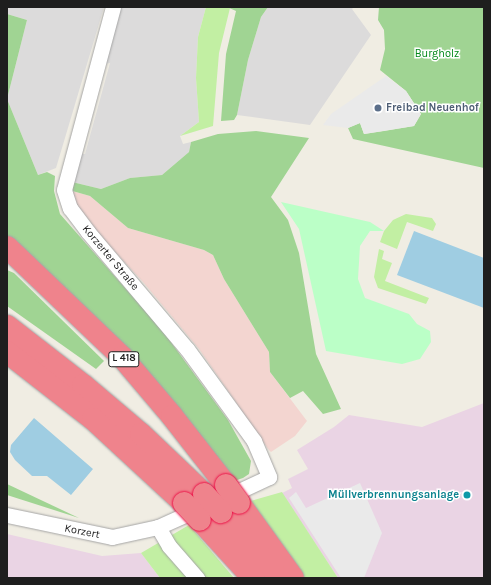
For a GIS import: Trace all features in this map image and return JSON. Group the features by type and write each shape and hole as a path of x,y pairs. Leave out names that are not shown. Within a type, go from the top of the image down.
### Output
{"highway":[{"name":"L 418","path":"7,247 122,357 172,416 226,485 230,507 280,578"},
{"path":"7,260 36,274"},
{"name":"L 418","path":"7,326 83,385 141,434 204,494 230,507 293,578"},
{"path":"7,352 88,415 184,503 253,578"}],"street":[{"name":"Korzerter Straße","path":"113,7 64,190 70,208 88,232 187,349 254,441 269,477"},
{"name":"Korzert","path":"7,515 112,537 158,527 269,477"},
{"path":"158,527 169,546 197,578"}],"shaded area":[{"path":"7,7 104,7 56,168 38,175 7,99 27,20 7,14"},
{"path":"119,7 206,7 198,37 196,78 199,122 180,136 183,144 191,142 189,152 162,175 130,178 101,189 72,182 79,154 85,154 110,63 103,64"},
{"path":"268,7 354,7 352,9 371,35 310,125 237,115 248,60 261,17"},
{"name":"Freibad Neuenhof","path":"386,76 406,91 421,114 414,126 364,134 360,123 348,128 323,125 331,114"},
{"path":"69,190 90,196 128,228 204,250 213,255 224,279 269,352 270,372 307,421 295,436 271,452 268,449 199,349 143,282 78,212"},
{"path":"484,403 484,578 338,578 282,493 292,488 288,479 308,469 297,450 334,427 349,415 422,427"},
{"path":"360,483 382,533 364,578 341,578 289,498 296,492 306,508"},
{"path":"7,534 102,556 141,553 160,578 7,578"}],"green space":[{"path":"206,7 230,8 219,53 213,126 180,136 199,122 196,78 198,37"},
{"path":"227,7 268,7 261,17 248,60 237,115 234,120 221,121 226,54 236,11"},
{"name":"Burgholz","path":"379,7 484,7 484,168 353,139 348,128 360,123 364,134 414,126 421,114 406,91 380,70 385,49 384,30 378,20"},
{"path":"7,14 27,20 7,99"},
{"path":"7,99 38,175 47,172 55,176 54,191 60,214 162,330 228,420 251,461 249,474 243,478 231,482 7,239"},
{"path":"256,131 309,138 271,197 288,220 299,253 316,354 341,409 323,414 303,391 290,398 270,372 269,352 224,279 213,255 204,250 128,228 90,196 69,190 72,182 101,189 130,178 162,175 189,152 191,142 218,134"},
{"path":"281,202 370,222 384,231 370,231 360,246 358,279 365,298 409,314 417,324 430,331 431,342 420,359 402,364 326,351 299,229"},
{"path":"406,214 432,218 436,224 433,231 407,222 397,249 380,242 384,231 393,220"},
{"path":"379,249 384,251 382,259 392,263 385,281 429,298 426,304 378,288 374,277"},
{"path":"7,270 14,273 104,361 96,369 7,306"},
{"path":"7,484 79,518 7,495"},
{"path":"282,492 338,578 305,578 247,502"},
{"path":"189,525 234,578 160,578 141,553"}],"water":[{"path":"414,231 484,258 484,308 397,275"},
{"path":"34,418 93,469 71,495 47,476 32,476 15,460 10,452 11,445"}],"place":[{"name":"Freibad Neuenhof","path":"378,108"},
{"name":"Müllverbrennungsanlage","path":"467,495"}]}
